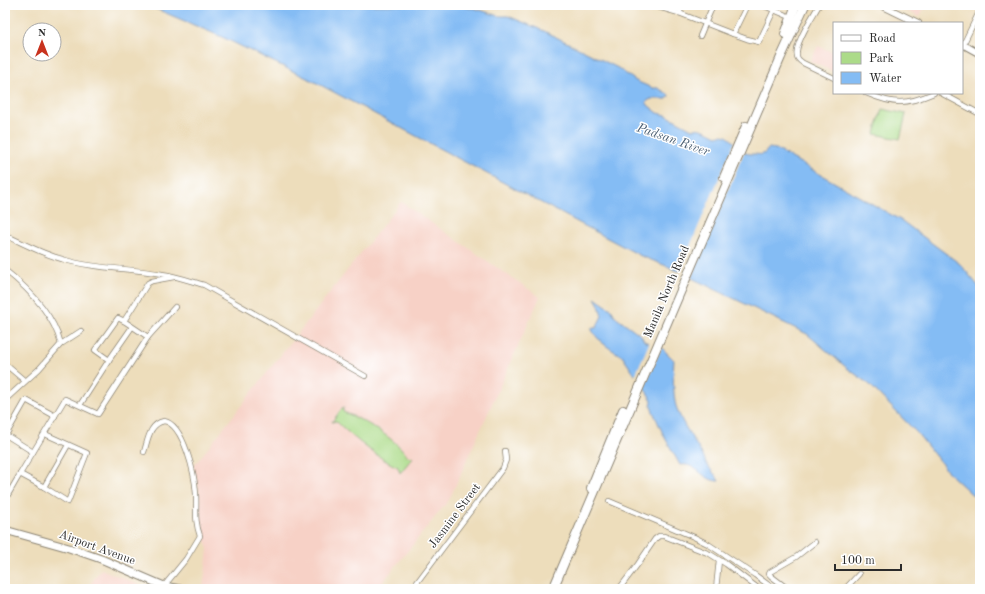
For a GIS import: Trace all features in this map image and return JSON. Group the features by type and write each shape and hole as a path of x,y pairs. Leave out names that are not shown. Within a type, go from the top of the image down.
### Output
{"highway":[{"name":"Manila North Road","path":"779,56 796,5"},
{"name":"Manila North Road","path":"549,589 586,507 779,56 805,5"},
{"name":"Manila North Road","path":"553,589 586,507"}],"main road":[{"path":"881,5 916,22"},
{"path":"963,46 980,54"},
{"name":"Airport Avenue","path":"5,530 69,548 101,560 163,588 180,589"}],"street":[{"path":"651,5 680,13 752,41 759,42 774,10"},
{"path":"680,13 683,5"},
{"path":"700,36 713,5"},
{"path":"733,34 747,5"},
{"path":"762,5 788,16"},
{"path":"819,5 807,24 797,48 797,58 803,63 833,78"},
{"path":"963,43 980,10"},
{"path":"799,21 807,24"},
{"path":"868,94 893,103 918,99 931,94"},
{"path":"942,94 980,114"},
{"path":"5,235 62,259 96,266 178,277 204,285 365,376"},
{"path":"5,270 24,286 39,302 52,320 61,344"},
{"path":"124,321 148,283 178,277"},
{"path":"5,500 65,399 98,414 148,337 175,307"},
{"path":"109,360 95,350 118,318 148,337"},
{"path":"80,405 132,327"},
{"path":"5,400 61,344 81,331"},
{"path":"5,364 25,381"},
{"path":"33,452 5,435 26,400 55,416"},
{"path":"144,452 149,433 154,426 164,421 173,425 186,448 196,492 196,520 200,536 186,559 163,588"},
{"path":"20,474 68,502 87,453 45,434"},
{"path":"44,487 68,445"},
{"name":"Jasmine Street","path":"412,589 504,468 506,460 505,451"},
{"path":"609,501 708,544 774,589"},
{"path":"619,589 655,539 659,536 664,536 710,554 759,589"},
{"path":"788,589 771,576 769,574 770,572 796,557 815,542"},
{"path":"716,589 720,560"},
{"path":"845,589 859,574"}],"shaded area":[{"path":"893,5 925,5 920,17"},
{"path":"818,46 833,53 833,72 810,61"},
{"path":"401,202 540,297 449,500 377,589 203,589 208,549 200,524 199,490 193,467"},
{"path":"101,569 149,589 87,589"}],"green space":[{"path":"882,109 906,114 900,139 875,134"},
{"path":"343,407 343,412 378,430 396,443 407,456 413,457 400,473 398,467 374,453 336,421 332,422"}],"water":[{"name":"Padsan River","path":"147,5 458,5 474,8 499,16 508,16 544,31 618,68 636,81 652,88 658,88 668,94 669,96 667,99 651,99 646,102 658,113 666,115 692,129 702,129 717,136 721,135 728,137 747,154 762,154 769,148 776,149 902,221 960,264 980,288 980,502 949,473 917,433 869,384 847,368 807,334 669,267 641,256 313,81 222,37"},
{"path":"595,298 611,309 615,316 641,335 644,341 662,348 674,360 673,376 676,406 685,426 707,464 719,481 708,478 691,466 680,465 664,436 651,407 652,400 622,356 600,341 591,328 596,328 602,316"}],"pier":[{"path":"735,141 745,150 690,280 678,274"},
{"path":"650,341 662,346 643,390 634,378"}]}
